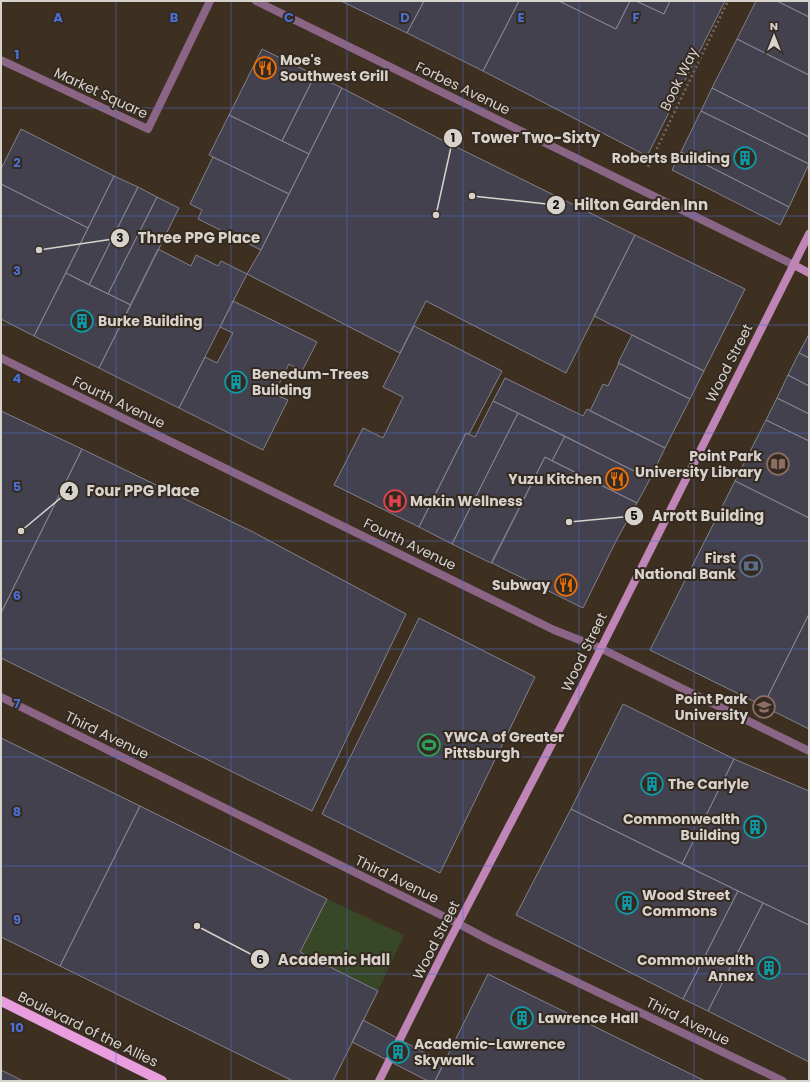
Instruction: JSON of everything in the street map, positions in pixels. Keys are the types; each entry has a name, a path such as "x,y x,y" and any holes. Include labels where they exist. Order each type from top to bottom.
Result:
{"main road":[{"name":"Wood Street","path":"379,1081 578,695 600,648 809,234"},
{"name":"Forbes Avenue","path":"794,264 809,272"},
{"name":"Boulevard of the Allies","path":"1,1001 162,1081"}],"street":[{"name":"Market Square","path":"1,60 148,129 210,1"},
{"name":"Forbes Avenue","path":"256,1 794,264"},
{"name":"Fourth Avenue","path":"1,358 554,630 600,648 809,751"},
{"name":"Third Avenue","path":"1,697 491,941 783,1081"}],"path":[{"name":"Book Way","path":"648,167 728,1"}],"shaded area":[{"path":"1,1 809,1 809,1081 1,1081"}],"green space":[{"path":"327,899 404,935 378,991 300,952"}],"building":[{"path":"341,1 424,1 407,33"},
{"path":"424,1 519,1 483,71 407,33"},
{"path":"519,1 559,1 616,29 630,1 636,1 664,14 670,1 725,1 647,156 483,71"},
{"path":"559,1 630,1 616,29"},
{"path":"636,1 670,1 664,14"},
{"path":"756,1 777,1 809,17 809,75 737,39"},
{"path":"777,1 809,1 809,17"},
{"path":"737,39 809,75 809,137 712,88"},
{"path":"262,49 315,75 282,141 229,115"},
{"path":"315,75 342,88 309,154 282,141"},
{"path":"342,88 438,138 635,235 566,373 426,301 400,353 247,274 261,250"},
{"path":"712,88 809,137 809,164 701,111"},
{"name":"Roberts Building","path":"701,111 809,164 789,207 681,152"},
{"path":"229,115 309,154 289,194 209,155"},
{"path":"21,129 114,176 88,228 1,184 1,169"},
{"path":"681,152 789,207 780,225 672,170"},
{"path":"213,157 289,194 261,250 198,219 202,210 190,204"},
{"path":"114,176 138,187 89,285 66,273"},
{"path":"1,184 88,228 34,336 1,319"},
{"path":"138,187 157,197 108,294 89,285"},
{"path":"157,197 179,208 131,305 108,294"},
{"path":"635,235 745,289 704,371 594,316"},
{"path":"158,249 191,266 196,255 218,266 221,261 247,274 179,408 99,368"},
{"name":"Burke Building","path":"66,273 131,305 99,368 34,336"},
{"name":"Benedum-Trees Building","path":"233,301 317,342 302,371 289,364 274,394 288,400 263,450 179,408 205,357 217,363 233,333 220,327"},
{"path":"414,326 502,371 469,434 466,433 419,527 334,485 363,428 383,438 403,397 383,387"},
{"path":"809,334 809,358 799,353"},
{"path":"632,335 704,371 690,399 618,363"},
{"path":"799,353 809,358 809,386 788,375"},
{"path":"619,363 690,399 665,448 590,411 603,384 608,386"},
{"path":"788,375 809,386 809,414 777,398"},
{"path":"505,378 583,416 587,409 665,448 650,479 493,401"},
{"path":"777,398 809,414 809,441 766,420"},
{"path":"493,401 518,413 452,544 419,527 466,433 475,437"},
{"path":"1,411 82,449 1,613"},
{"path":"518,413 565,436 552,461 545,457 491,563 452,544"},
{"path":"766,420 809,441 809,518 735,481"},
{"path":"565,436 650,479 637,503 552,461"},
{"path":"82,449 253,532 406,614 312,811 1,658 1,613"},
{"path":"545,457 637,503 616,541 583,608 492,563"},
{"name":"First National Bank","path":"735,481 809,518 809,614 763,706 650,650"},
{"path":"809,614 809,729 763,706"},
{"name":"YWCA of Greater Pittsburgh","path":"419,618 535,677 440,873 322,814"},
{"name":"The Carlyle","path":"623,704 734,759 682,864 571,809"},
{"path":"1,738 140,806 60,966 1,937"},
{"name":"Commonwealth Building","path":"734,759 809,791 809,925 682,864"},
{"path":"140,806 327,899 300,952 378,991 333,1081 293,1081 60,966"},
{"name":"Wood Street Commons","path":"571,809 738,891 683,999 516,915"},
{"path":"738,891 763,903 708,1011 683,999"},
{"name":"Commonwealth Annex","path":"763,903 809,925 809,1062 708,1011"},
{"name":"Lawrence Hall","path":"488,974 705,1081 435,1081"},
{"name":"Academic-Lawrence Skywalk","path":"363,1020 444,1063 435,1081 428,1081 352,1042"},
{"path":"1,1070 23,1081 1,1081"}],"place":[{"name":"Moe's Southwest Grill","path":"265,68"},
{"name":"Roberts Building","path":"745,158"},
{"name":"Hilton Garden Inn","path":"472,196"},
{"name":"Tower Two-Sixty","path":"436,215"},
{"name":"Three PPG Place","path":"39,250"},
{"name":"Burke Building","path":"82,321"},
{"name":"Benedum-Trees Building","path":"236,382"},
{"name":"Point Park University Library","path":"778,464"},
{"name":"Yuzu Kitchen","path":"617,479"},
{"name":"Makin Wellness","path":"395,501"},
{"name":"Arrott Building","path":"569,522"},
{"name":"Four PPG Place","path":"21,531"},
{"name":"First National Bank","path":"751,566"},
{"name":"Subway","path":"566,585"},
{"name":"Point Park University","path":"764,707"},
{"name":"YWCA of Greater Pittsburgh","path":"429,745"},
{"name":"The Carlyle","path":"652,784"},
{"name":"Commonwealth Building","path":"755,827"},
{"name":"Wood Street Commons","path":"627,903"},
{"name":"Academic Hall","path":"197,926"},
{"name":"Commonwealth Annex","path":"769,968"},
{"name":"Lawrence Hall","path":"522,1018"},
{"name":"Academic-Lawrence Skywalk","path":"398,1052"}]}
